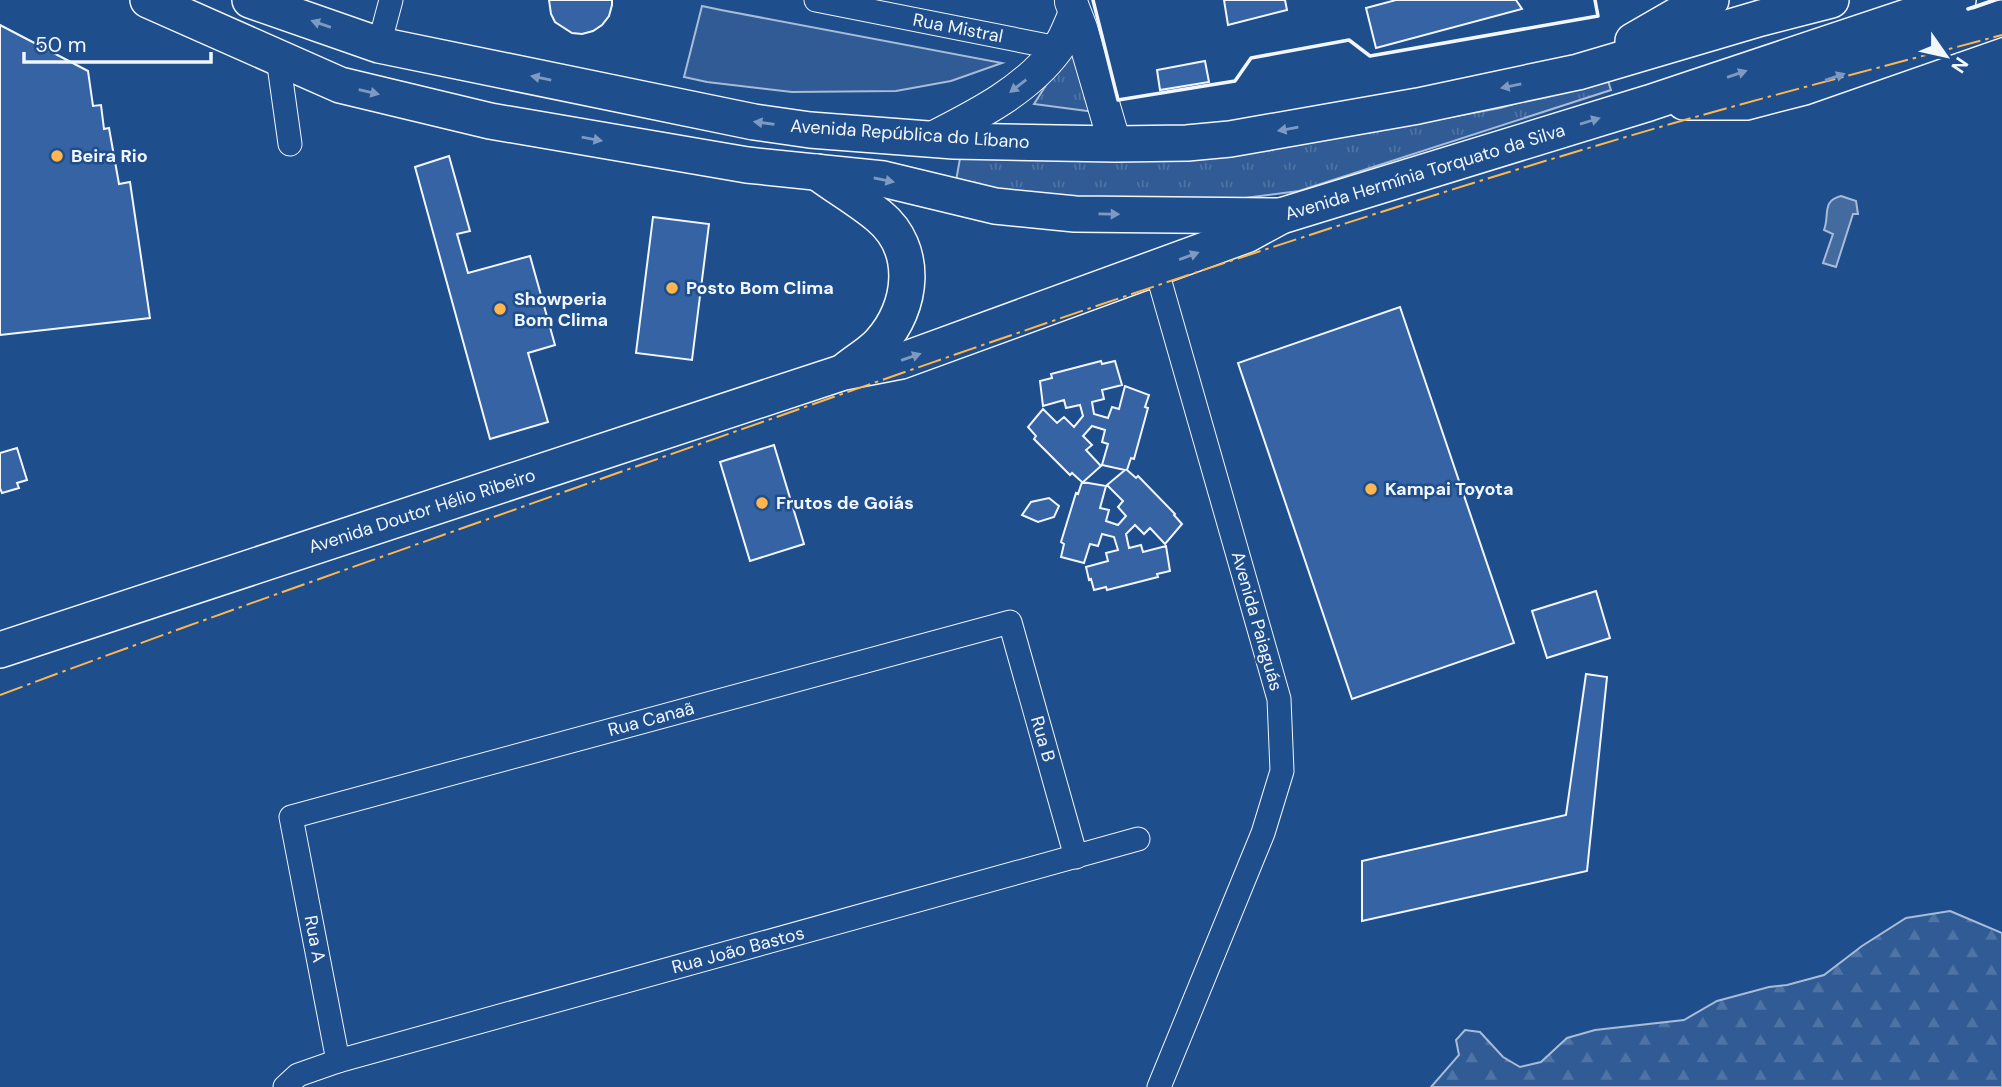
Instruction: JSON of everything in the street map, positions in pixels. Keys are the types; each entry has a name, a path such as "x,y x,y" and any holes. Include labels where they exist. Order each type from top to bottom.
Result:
{"main road":[{"path":"148,0 340,85 490,121 688,157 883,179 995,206 1075,214 1281,216"},
{"name":"Avenida República do Líbano","path":"250,0 379,45 754,122 810,130 930,139 1115,144 1187,143 1230,139 1418,106 1578,72"},
{"path":"1578,72 1678,15 1711,0"},
{"path":"1578,72 1831,0"},
{"name":"Avenida Hermínia Torquato da Silva","path":"1141,274 1246,235 1281,216 1649,103 1958,0"},
{"path":"1649,103 1746,102 1804,87 2002,18"},
{"path":"817,172 881,217 894,232 906,255 908,278 897,320 880,343 844,372"},
{"path":"844,372 901,360 1141,274"},
{"name":"Avenida Doutor Hélio Ribeiro","path":"0,650 844,372"}],"street":[{"path":"379,45 391,0"},
{"name":"Rua Mistral","path":"816,0 1058,48"},
{"path":"930,139 976,115 1018,87 1058,48 1072,7"},
{"path":"1072,7 1081,28 1115,144"},
{"path":"278,58 290,144"},
{"name":"Avenida Paiaguás","path":"1141,274 1279,699 1282,771 1263,833 1159,1087"},
{"name":"Rua Canaã","path":"292,817 1010,622"},
{"name":"Rua B","path":"1010,622 1076,857"},
{"name":"Rua A","path":"292,817 338,1061"},
{"name":"Rua João Bastos","path":"285,1087 298,1075 338,1061 1138,839"}],"green space":[{"path":"1069,42 1095,112 1034,104"},
{"path":"1607,78 1611,90 1299,191 1205,203 1091,200 1001,191 956,181 962,147 1353,135 1500,108"},
{"path":"1950,911 2002,933 2002,1087 1431,1087 1459,1055 1456,1040 1465,1030 1480,1032 1503,1057 1520,1067 1541,1062 1567,1038 1595,1030 1684,1020 1717,1001 1824,975 1862,946 1906,918"}],"shaded area":[{"path":"702,6 1002,63 951,81 896,91 792,92 707,82 684,77"},
{"path":"1841,196 1856,201 1858,214 1853,214 1836,267 1823,263 1833,234 1824,230 1828,205"}],"building":[{"path":"549,0 612,0 612,5 609,16 602,25 582,34 572,33 555,22"},
{"path":"1224,0 1285,0 1287,10 1228,25"},
{"path":"1396,0 1516,0 1522,9 1376,48 1366,8"},
{"name":"Beira Rio","path":"0,25 88,71 93,106 101,105 104,129 109,128 119,184 130,182 150,318 0,335"},
{"path":"1205,61 1209,82 1160,90 1157,70"},
{"name":"Showperia Bom Clima","path":"449,156 470,231 457,234 468,273 530,256 555,345 528,353 548,422 490,439 415,167"},
{"name":"Posto Bom Clima","path":"653,217 709,224 692,360 636,353"},
{"name":"Kampai Toyota","path":"1400,307 1514,643 1352,699 1238,363"},
{"path":"1101,361 1102,364 1115,361 1122,385 1102,390 1104,399 1092,402 1094,414 1108,418 1112,407 1119,409 1125,386 1149,395 1134,459 1131,458 1127,470 1136,478 1138,476 1182,524 1165,544 1150,528 1144,534 1135,525 1126,534 1129,548 1141,545 1143,552 1166,546 1170,571 1157,574 1158,577 1107,590 1106,587 1094,590 1086,567 1108,561 1106,553 1118,550 1114,537 1102,534 1098,546 1090,544 1084,563 1061,557 1064,544 1061,542 1082,482 1072,473 1070,475 1034,439 1036,436 1028,427 1043,409 1057,423 1064,417 1074,427 1083,416 1080,405 1066,408 1064,400 1043,406 1040,381 1052,378 1051,374","holes":["1092,426 1105,430 1102,442 1108,444 1102,465 1125,470 1107,485 1123,501 1118,507 1126,516 1118,525 1106,521 1109,510 1100,508 1106,486 1083,482 1101,466 1086,450 1092,445 1083,436"]},
{"name":"Frutos de Goiás","path":"774,445 804,544 750,561 720,462"},
{"path":"17,448 27,480 17,483 19,488 2,493 0,453"},
{"path":"1049,498 1059,506 1054,517 1038,522 1022,515 1031,502"},
{"path":"1596,591 1610,638 1547,658 1532,611"},
{"path":"1586,674 1607,677 1587,871 1362,921 1362,861 1566,815"}],"wall":[{"path":"1093,0 1118,100 1235,81 1251,58 1349,40 1370,56 1598,16 1595,0"},
{"path":"1968,9 1994,0"}],"power":[{"path":"0,695 714,439 1261,251 1674,123 2002,35"}],"place":[{"name":"Beira Rio","path":"57,156"},
{"name":"Posto Bom Clima","path":"672,288"},
{"name":"Showperia Bom Clima","path":"500,309"},
{"name":"Kampai Toyota","path":"1371,489"},
{"name":"Frutos de Goiás","path":"762,503"}]}
